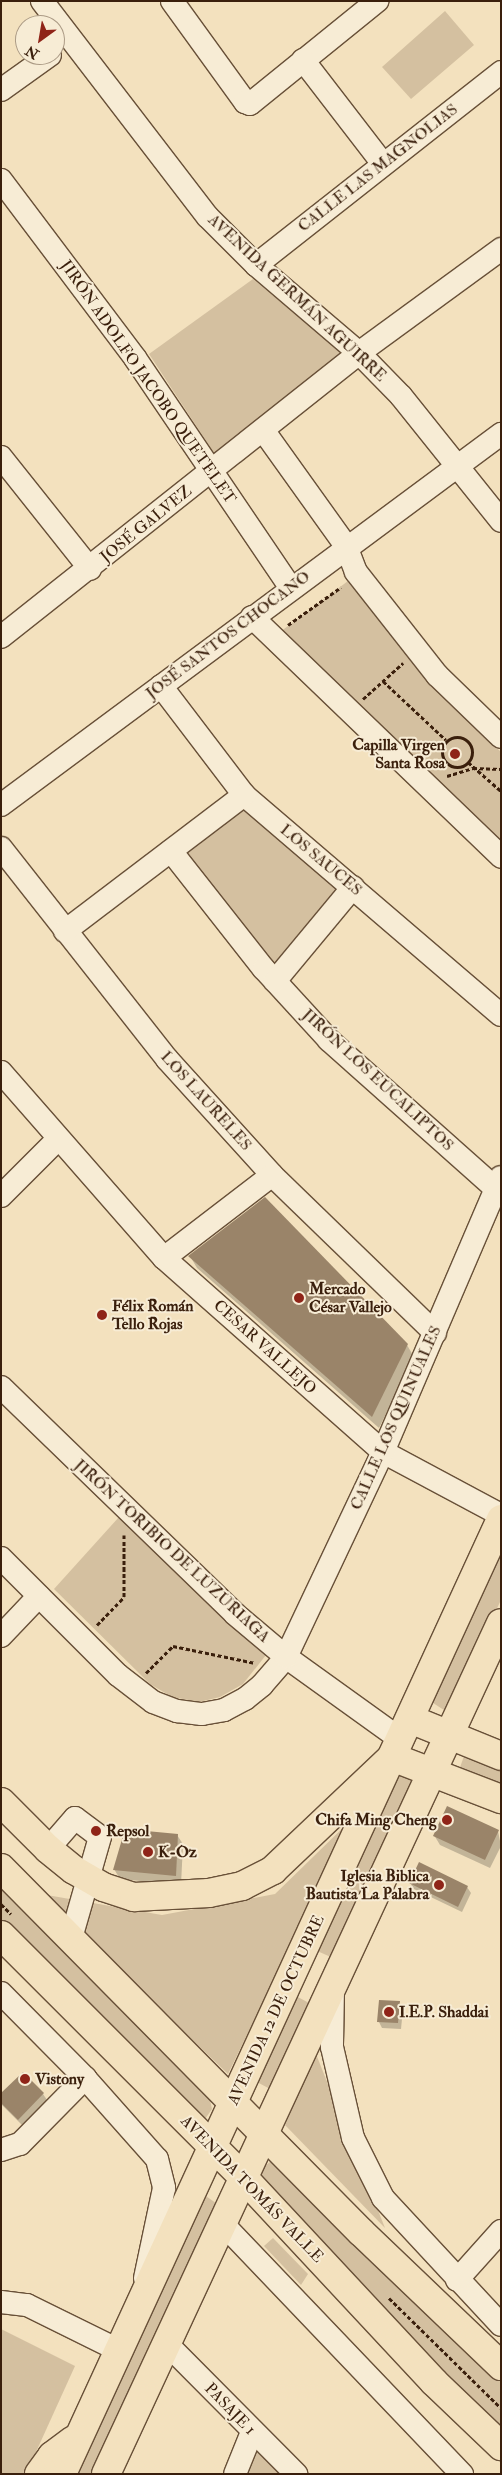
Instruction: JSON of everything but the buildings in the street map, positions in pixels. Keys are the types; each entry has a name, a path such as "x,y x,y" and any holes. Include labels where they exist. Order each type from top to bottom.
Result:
{"main road":[{"name":"AVENIDA 12 DE OCTUBRE","path":"62,2474 212,2146 297,1966 501,1517"},
{"path":"106,2474 242,2176 432,1774 448,1735 501,1623"},
{"path":"1,1802 48,1849 103,1887 134,1897 199,1894 242,1886 273,1870 302,1846 401,1738 448,1735 501,1756"},
{"path":"401,1738 432,1774 501,1799"},
{"path":"1,1868 361,2232 501,2366"},
{"name":"AVENIDA TOMÁS VALLE","path":"1,1934 242,2176 434,2382 501,2446"},
{"path":"297,1966 333,1984"},
{"path":"39,2474 52,2456 80,2435"}],"street":[{"name":"AVENIDA GERMÁN AGUIRRE","path":"42,1 48,15"},
{"path":"172,1 248,104 377,1"},
{"name":"AVENIDA GERMÁN AGUIRRE","path":"65,50 192,199 256,265 359,353 401,396 501,522"},
{"path":"303,60 383,164"},
{"path":"1,90 36,65"},
{"name":"CALLE LAS MAGNOLIAS","path":"256,265 501,72"},
{"name":"JIRÓN ADOLFO JACOBO QUETELET","path":"1,180 135,358 214,470 291,588"},
{"name":"JOSÉ GALVEZ","path":"1,636 90,569 359,353 501,249"},
{"path":"262,430 346,546 356,572 437,675 501,737"},
{"name":"JOSÉ SANTOS CHOCANO","path":"1,805 346,546 501,434"},
{"path":"4,465 90,569"},
{"path":"252,618 501,857"},
{"name":"LOS SAUCES","path":"161,686 244,795 501,1015"},
{"path":"65,931 244,795"},
{"name":"LOS LAURELES","path":"1,848 166,1058 272,1175 435,1333"},
{"name":"JIRÓN LOS EUCALIPTOS","path":"171,851 275,981 329,1040 498,1183"},
{"path":"275,981 352,887"},
{"name":"CESAR VALLEJO","path":"1,1072 164,1258 382,1452 501,1517"},
{"path":"1,1196 58,1139"},
{"path":"164,1258 272,1175"},
{"name":"CALLE LOS QUINUALES","path":"282,1662 382,1452 435,1333 498,1183"},
{"name":"JIRÓN TORIBIO DE LUZURIAGA","path":"1,1387 282,1662 401,1738"},
{"path":"1,1558 132,1687 153,1702 177,1711 202,1714 224,1710 245,1699 282,1662"},
{"path":"1,1636 39,1596"},
{"path":"48,1849 75,1818 100,1837 71,1938"},
{"path":"333,1984 332,2047 353,2138 383,2198 457,2280 501,2325"},
{"path":"1,1993 85,2078 148,2146 161,2173 164,2188 141,2300"},
{"path":"1,2150 20,2144 85,2078"},
{"path":"221,2222 462,2474"},
{"path":"457,2280 501,2231"},
{"path":"1,2302 27,2306 118,2350"},
{"name":"PASAJE 1","path":"166,2343 252,2432 296,2474"},
{"path":"235,2474 252,2432"}],"path":[{"path":"282,629 340,586 347,594"},
{"path":"397,655 410,669"},
{"path":"358,704 403,662"},
{"path":"383,682 446,740"},
{"path":"455,736 468,742 471,751 468,762 455,767 446,760 441,748 446,740 455,736"},
{"path":"468,762 501,791"},
{"path":"439,778 473,768 501,769"},
{"path":"83,1640 124,1597 124,1507"},
{"path":"132,1687 173,1646 282,1662"}],"shaded area":[{"path":"445,11 474,45 411,99 382,67"},
{"path":"253,279 343,354 216,456 149,354"},
{"path":"348,581 461,714 501,752 501,840 280,632"},
{"path":"243,808 338,887 274,964 185,855"},
{"path":"119,1517 266,1655 243,1684 220,1697 199,1702 172,1697 150,1684 54,1589"},
{"path":"501,1551 501,1600 447,1712 430,1701"},
{"path":"464,1756 501,1771 501,1793 457,1776"},
{"path":"396,1774 416,1781 333,1958 315,1950"},
{"path":"352,1819 228,2074 41,1894 162,1915 275,1894"},
{"path":"1,1888 210,2100 212,2109 203,2122 1,1924"},
{"path":"294,1995 311,2004 272,2090 255,2081"},
{"path":"316,2054 385,2228 285,2125"},
{"path":"271,2161 501,2381 501,2433 472,2408 257,2173"},
{"path":"203,2194 220,2206 94,2474 73,2474"},
{"path":"273,2238 308,2274 301,2285 264,2246"},
{"path":"1,2329 75,2366 26,2474 1,2474"},
{"path":"254,2449 290,2474 240,2474"}],"place":[{"name":"Capilla Virgen Santa Rosa","path":"455,754"},
{"name":"Mercado César Vallejo","path":"299,1298"},
{"name":"Félix Román Tello Rojas","path":"102,1315"},
{"name":"Chifa Ming Cheng","path":"447,1820"},
{"name":"Repsol","path":"96,1831"},
{"name":"K-Oz","path":"148,1852"},
{"name":"Iglesia Biblica Bautista La Palabra","path":"439,1885"},
{"name":"I.E.P. Shaddai","path":"389,2012"},
{"name":"Vistony","path":"25,2079"}]}
